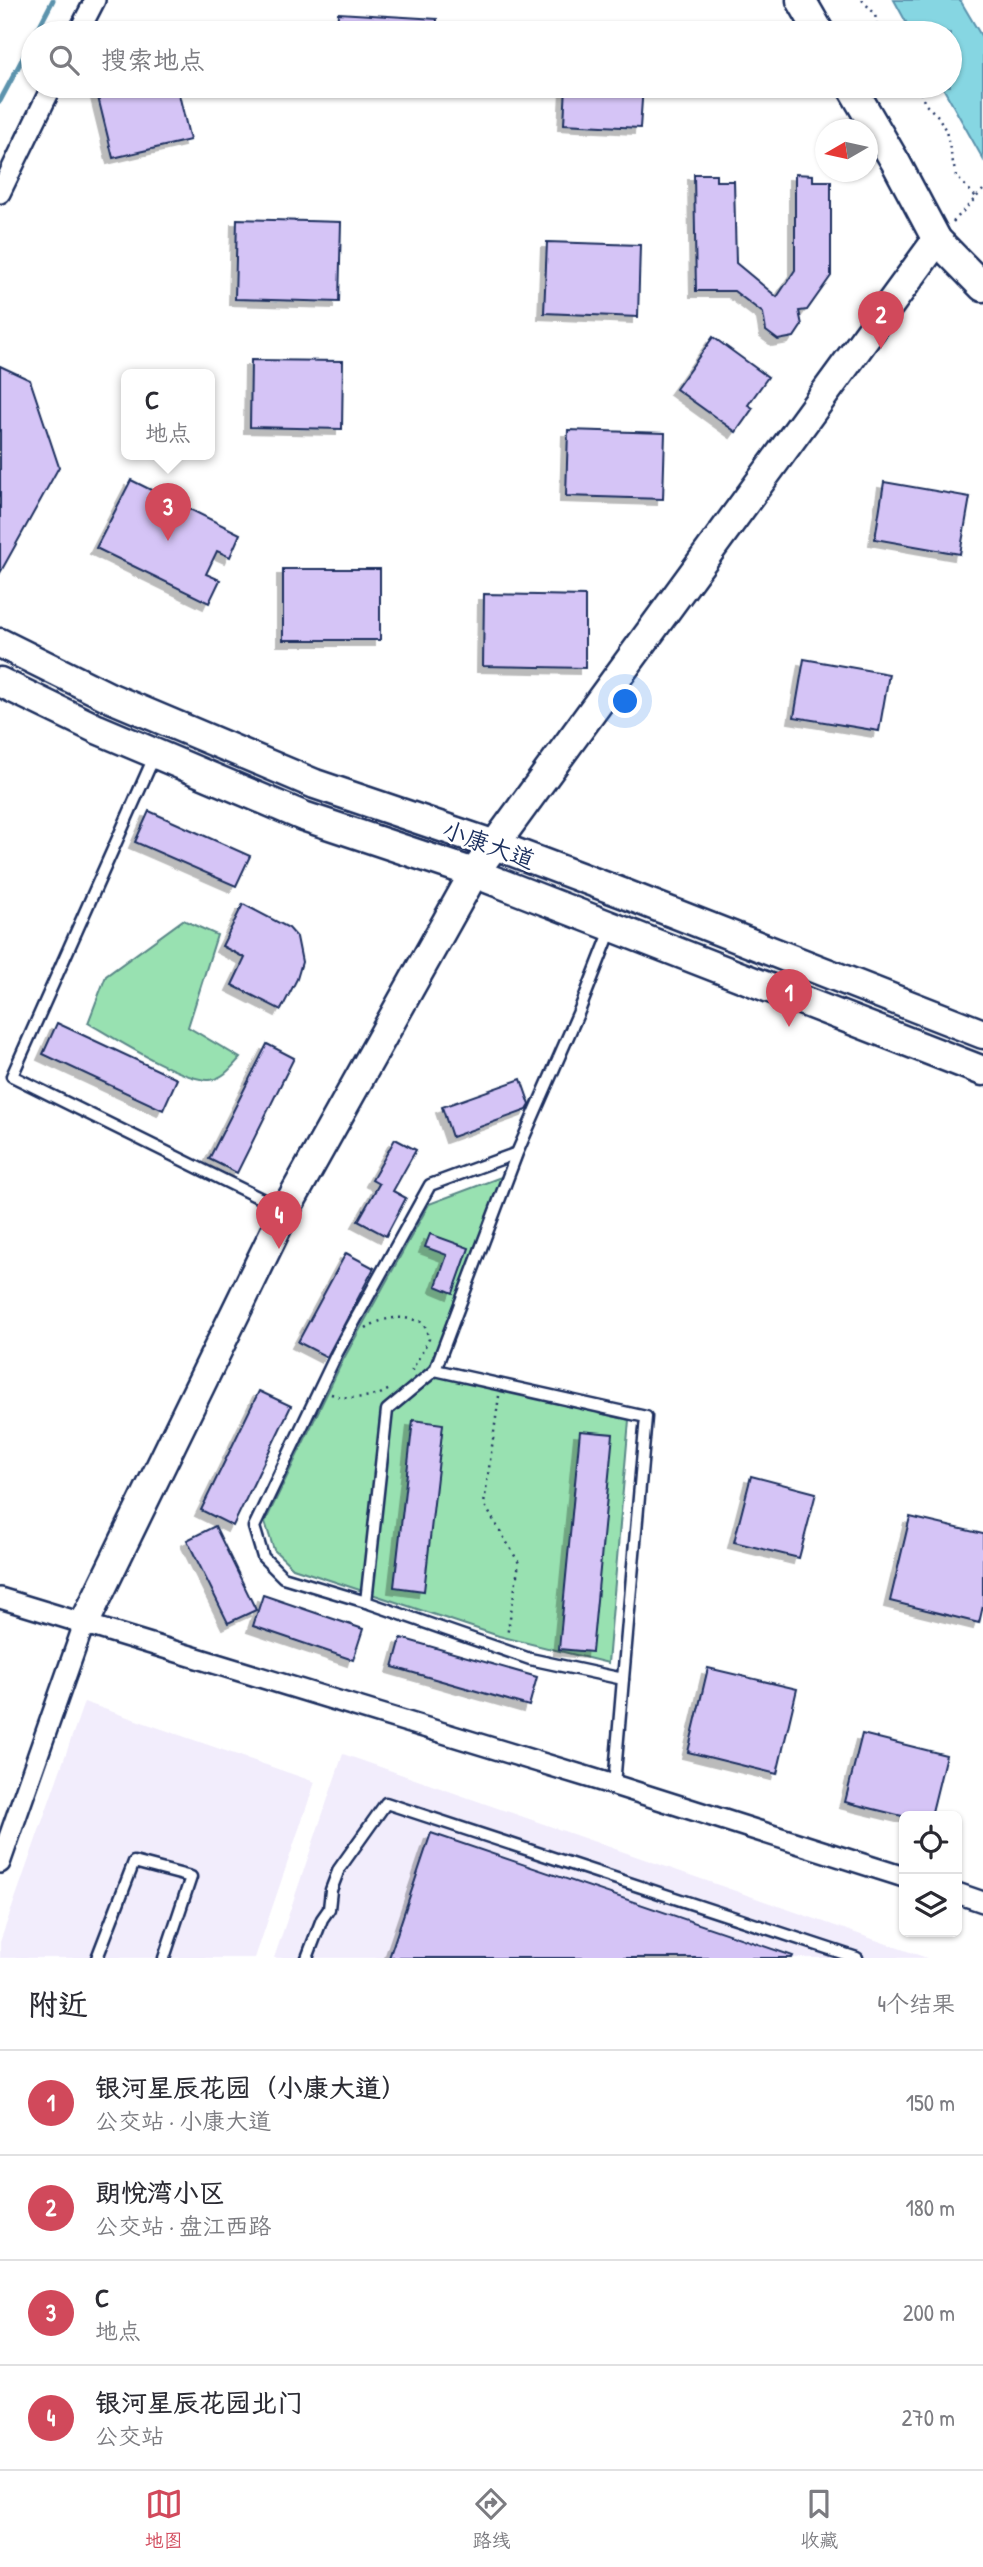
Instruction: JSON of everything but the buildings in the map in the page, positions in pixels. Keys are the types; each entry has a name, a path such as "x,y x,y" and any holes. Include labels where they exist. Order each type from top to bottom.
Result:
{"main road":[{"path":"800,0 813,21"},
{"path":"858,98 937,240 983,287"},
{"path":"84,1624 285,1211 474,873 937,240"},
{"name":"小康大道","path":"0,643 111,698 316,783 495,845 983,1034"},
{"name":"小康大道","path":"0,682 97,729 303,816 474,873 983,1071"}],"street":[{"path":"85,21 95,0"},
{"path":"0,193 46,98"},
{"path":"0,1598 614,1785 899,1875"},
{"path":"0,1863 84,1624"},
{"path":"962,1896 983,1902"}],"lane":[{"path":"155,754 12,1076 285,1211"},
{"path":"366,1602 387,1410 435,1370 517,1153 613,926"},
{"path":"517,1153 430,1185 337,1353 254,1527 263,1558 283,1577 366,1602 530,1659 623,1679"},
{"path":"435,1370 646,1417 614,1785"},
{"path":"307,1958 322,1919 329,1909 331,1890 339,1869 386,1803 857,1958"},
{"path":"97,1958 134,1862 191,1877 164,1958"}],"path":[{"path":"862,0 875,14 876,21"},
{"path":"923,98 925,104 938,116 946,131 956,176 976,197"},
{"path":"937,240 983,190"},
{"path":"337,1353 359,1332 375,1323 391,1317 409,1317 424,1323 429,1339 410,1373"},
{"path":"500,1384 484,1504 519,1563 505,1650"},
{"path":"320,1390 343,1398 362,1398 391,1388"},
{"path":"380,1394 392,1405"}],"shaded area":[{"path":"84,1702 315,1782 255,1958 0,1958 0,1942"},
{"path":"343,1754 927,1958 274,1958"}],"green space":[{"path":"183,920 217,935 188,1027 240,1058 218,1078 209,1080 182,1074 88,1023 106,976"},
{"path":"509,1174 427,1372 629,1420 608,1663 499,1636 293,1568 274,1550 265,1522 343,1360 429,1204"}],"water":[{"path":"894,0 960,0 983,39 983,159 949,98 962,98 962,21 905,21"}],"waterway":[{"path":"42,21 53,0"},
{"path":"0,101 21,62"}],"place":[{"name":"朗悦湾小区","path":"881,349"},
{"name":"C","path":"168,541"},
{"name":"银河星辰花园（小康大道）","path":"789,1027"},
{"name":"银河星辰花园北门","path":"279,1249"}]}
